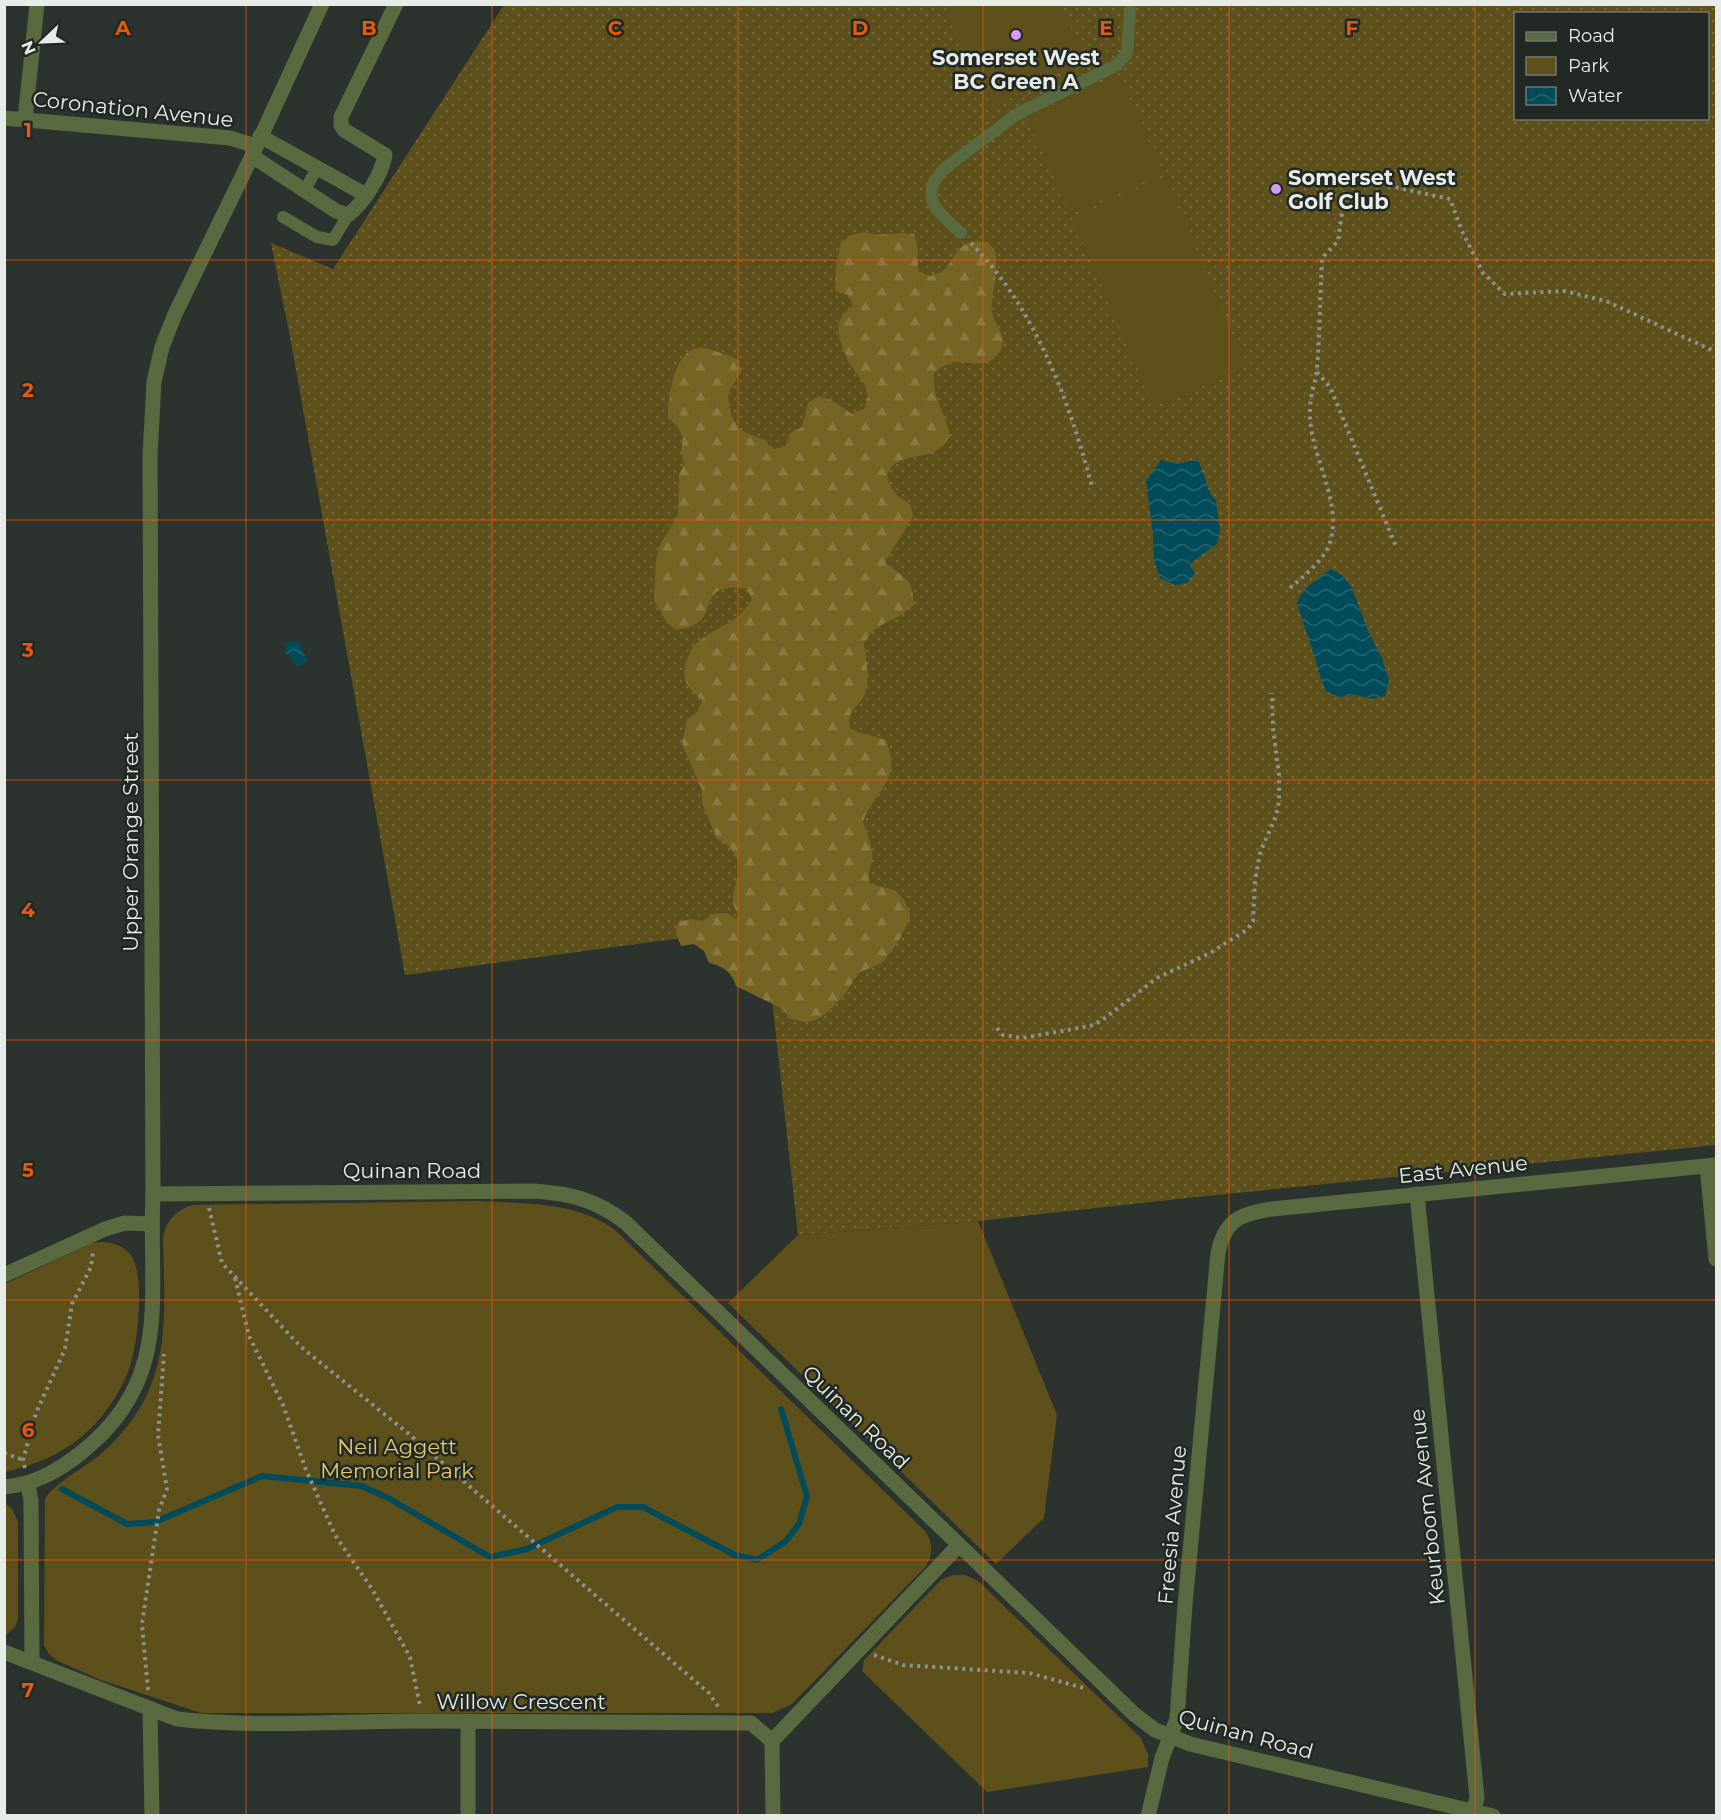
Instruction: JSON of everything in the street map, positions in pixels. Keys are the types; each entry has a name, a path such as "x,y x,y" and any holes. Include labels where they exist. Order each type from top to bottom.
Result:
{"street":[{"path":"25,119 37,4"},
{"name":"Upper Orange Street","path":"4,1487 28,1484 55,1472 89,1446 121,1410 138,1382 149,1345 152,1314 153,1194 150,456 154,382 162,347 175,314 322,4"},
{"path":"256,146 305,190 336,212 348,214 358,207 384,164 385,155 344,130 341,117 396,4"},
{"name":"Coronation Avenue","path":"4,118 230,138 256,146"},
{"path":"256,146 317,168 366,195"},
{"path":"1712,1166 1716,1259"},
{"name":"East Avenue","path":"1222,1236 1232,1222 1252,1212 1712,1166"},
{"name":"Quinan Road","path":"153,1194 534,1191 562,1193 593,1202 626,1222 1134,1714 1155,1730 1190,1744 1473,1813 1492,1815"},
{"name":"Keurboom Avenue","path":"1417,1194 1477,1798 1473,1813"},
{"path":"4,1275 95,1233 125,1224 152,1224"},
{"name":"Freesia Avenue","path":"1148,1815 1162,1758 1177,1719 1185,1605 1218,1253 1222,1236"},
{"path":"28,1484 31,1501 32,1661"},
{"path":"772,1815 772,1741 959,1545"},
{"name":"Willow Crescent","path":"4,1652 177,1719 203,1722 751,1723 772,1741"},
{"path":"150,1709 152,1815"},
{"path":"468,1723 468,1815"}],"lane":[{"path":"961,233 939,212 933,202 930,188 936,177 1017,114 1117,65 1124,58 1128,49 1130,10"},
{"path":"305,190 317,168"},
{"path":"283,217 317,237 333,240 348,214"}],"path":[{"path":"1290,588 1326,553 1332,536 1329,495 1311,429 1310,408 1317,371 1322,258 1338,241 1347,177 1450,199 1462,231 1483,273 1505,294 1564,291 1589,296 1606,301 1716,351"},
{"path":"961,233 979,251 1019,305 1038,339 1062,393 1081,445 1092,487"},
{"path":"1317,371 1330,387 1397,549"},
{"path":"998,1028 1003,1035 1022,1038 1090,1026 1101,1021 1157,978 1210,953 1248,929 1253,921 1255,880 1260,853 1276,816 1279,801 1272,693"},
{"path":"203,1194 210,1211 222,1263 301,1347 409,1434 709,1693 730,1723"},
{"path":"28,1484 23,1461 36,1413 65,1349 72,1304 91,1267 95,1233"},
{"path":"234,1276 249,1336 283,1405 306,1470 336,1535 372,1589 410,1657 422,1721"},
{"path":"149,1345 164,1350 158,1435 167,1489 159,1510 142,1624 150,1709"},
{"path":"4,1453 23,1461"},
{"path":"859,1650 903,1665 1029,1672 1088,1690 1097,1678"}],"green space":[{"name":"Somerset West Golf Club","path":"504,5 1716,5 1716,1145 978,1221 798,1235 764,927 405,975 271,243 333,269"},
{"name":"Somerset West BC Green A","path":"960,5 1060,5 1087,59 993,106 945,12"},
{"path":"1120,75 1163,174 1070,214 1027,116"},
{"path":"1165,177 1247,367 1154,407 1072,218"},
{"path":"864,232 914,234 919,272 931,276 944,270 965,244 977,241 988,243 994,249 996,259 992,313 1003,338 1003,344 997,355 988,362 952,363 934,373 935,390 950,436 938,450 904,459 896,463 887,474 894,492 910,504 913,516 885,562 909,582 914,604 901,615 876,629 864,643 867,669 866,689 851,713 850,728 885,740 890,753 890,774 863,821 872,851 869,880 870,884 895,890 904,900 910,919 898,942 882,963 859,973 844,995 827,1013 816,1020 804,1022 791,1019 783,1009 736,986 726,970 709,963 704,951 694,944 681,946 676,934 678,922 690,919 703,921 714,914 727,913 736,919 738,914 733,898 739,864 731,849 717,839 702,803 702,790 682,744 687,719 697,712 702,700 688,686 685,671 688,657 694,646 739,615 752,599 746,588 718,591 699,622 677,630 667,623 654,600 656,561 659,547 678,514 679,475 684,463 681,451 683,438 678,427 668,418 674,375 679,364 692,350 707,349 739,360 741,372 728,394 733,419 740,430 764,440 773,449 786,446 790,433 802,427 808,403 818,396 831,400 852,414 864,409 868,397 865,385 849,363 839,338 838,325 843,314 853,306 848,295 835,291 836,266 841,242 852,235"},
{"name":"Neil Aggett Memorial Park","path":"479,1201 532,1204 566,1209 583,1213 614,1229 926,1532 931,1549 926,1566 792,1704 772,1713 201,1713 101,1680 56,1660 49,1654 44,1645 45,1499 63,1481 102,1453 125,1429 142,1405 153,1380 160,1354 164,1299 163,1238 169,1221 182,1210 193,1205"},
{"path":"978,1221 1057,1415 1044,1518 996,1564 728,1303 798,1235"},
{"path":"100,1242 122,1247 132,1257 136,1267 139,1312 135,1345 127,1375 106,1411 82,1437 45,1459 5,1472 5,1284 92,1243"},
{"path":"5,1503 12,1509 18,1522 18,1619 15,1627 5,1636"},
{"path":"952,1575 965,1575 978,1581 1141,1738 1148,1754 1148,1767 987,1792 862,1671 864,1660 941,1580"}],"water":[{"path":"1161,460 1177,464 1194,460 1199,462 1210,493 1216,501 1220,530 1217,544 1190,565 1195,573 1187,583 1175,585 1160,578 1154,561 1146,481"},
{"path":"1331,569 1342,575 1351,586 1369,633 1382,658 1389,681 1385,696 1371,699 1356,695 1340,697 1326,691 1297,603 1307,588"},
{"path":"298,641 308,662 298,666 285,652 285,643"}],"waterway":[{"path":"62,1489 127,1524 155,1522 262,1476 362,1486 388,1498 490,1557 527,1549 617,1507 643,1507 735,1555 757,1560 786,1541 799,1524 807,1496 781,1409"}],"place":[{"name":"Somerset West BC Green A","path":"1016,35"},
{"name":"Somerset West Golf Club","path":"1276,189"}]}
